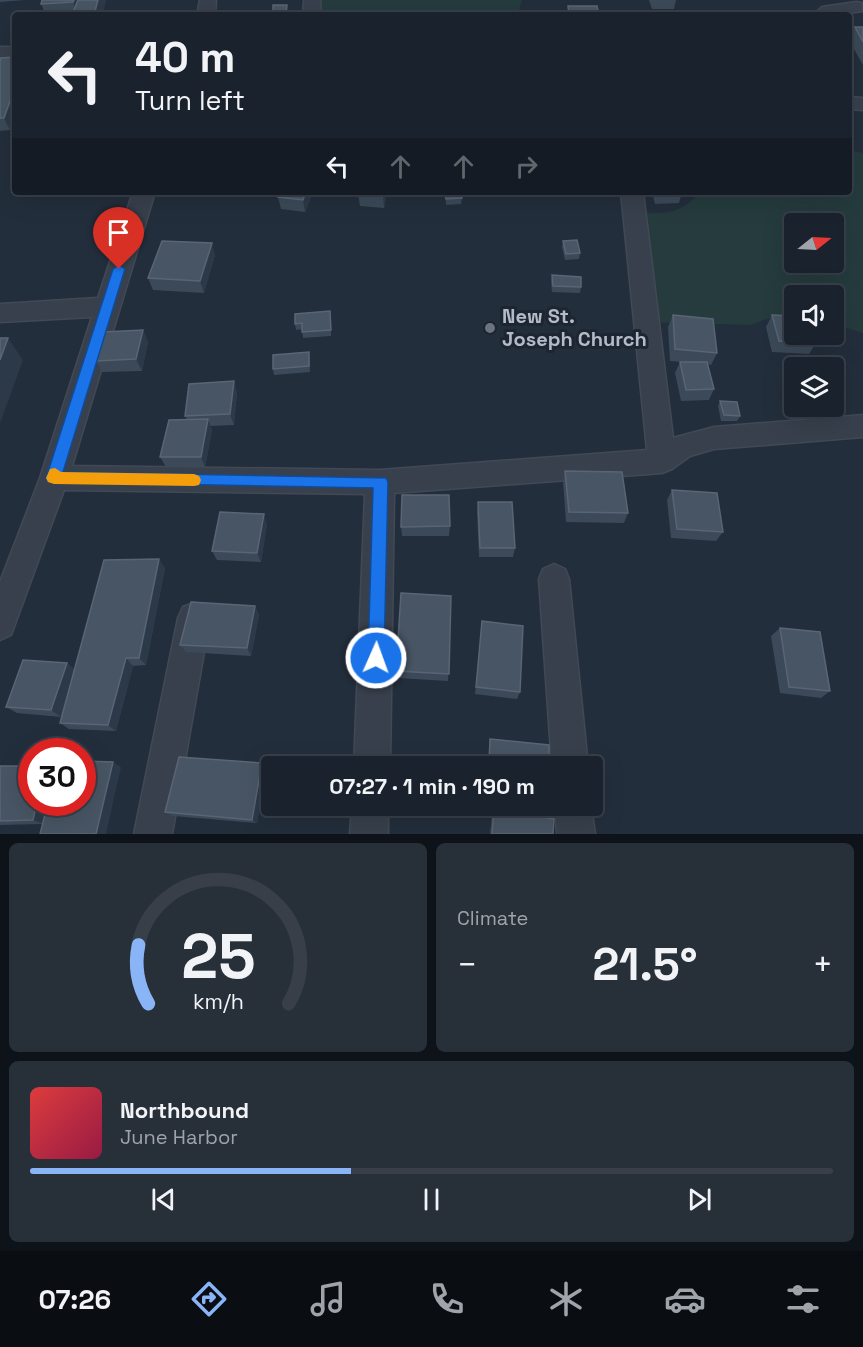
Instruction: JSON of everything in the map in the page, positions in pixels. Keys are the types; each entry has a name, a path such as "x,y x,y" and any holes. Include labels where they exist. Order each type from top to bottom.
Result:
{"street":[{"path":"826,12 856,7"},
{"path":"0,624 54,478 143,195"},
{"path":"632,195 662,461"},
{"path":"0,312 107,308"},
{"path":"54,478 380,482 662,461 682,447 714,438 863,426"},
{"path":"372,756 380,482"},
{"path":"554,579 569,756"},
{"path":"153,834 196,611"},
{"path":"369,834 370,816"},
{"path":"574,816 576,834"}],"green space":[{"path":"312,0 522,0 519,12 312,12"},
{"path":"852,151 863,153 863,333 844,327 844,285 784,285 784,317 770,318 750,325 648,322 635,213 671,212 698,195 852,195"}],"building":[{"path":"42,0 74,0 73,2 41,4"},
{"path":"78,0 98,0 95,12 73,12"},
{"path":"273,5 287,5 286,12 273,12"},
{"path":"568,6 597,6 598,12 569,12"},
{"path":"855,27 863,27 863,42"},
{"path":"12,57 12,95 4,118 0,118 1,58"},
{"path":"279,195 305,195 303,200 278,197"},
{"path":"445,195 461,195 462,198 446,199"},
{"path":"577,240 580,253 566,254 563,241"},
{"path":"162,241 212,243 200,281 148,278"},
{"path":"552,275 581,277 581,287 553,286"},
{"path":"330,311 331,330 302,332 302,323 295,324 295,314"},
{"path":"673,315 713,319 717,353 675,349"},
{"path":"772,315 784,316 784,341 779,341"},
{"path":"143,330 136,359 96,361 103,332"},
{"path":"0,338 8,338 0,360"},
{"path":"309,352 309,366 273,369 273,355"},
{"path":"680,362 707,362 714,389 686,390"},
{"path":"234,381 230,414 185,416 189,384"},
{"path":"720,401 737,402 740,416 724,415"},
{"path":"208,419 201,457 160,457 169,420"},
{"path":"565,471 622,472 628,513 569,512"},
{"path":"672,490 717,493 723,532 677,529"},
{"path":"402,495 449,495 450,526 401,527"},
{"path":"478,502 512,502 515,548 480,548"},
{"path":"220,512 264,514 257,553 212,551"},
{"path":"159,559 139,658 126,658 108,725 60,723 104,560"},
{"path":"401,593 451,596 449,674 396,671"},
{"path":"191,602 255,606 247,648 180,645"},
{"path":"482,621 523,626 520,692 476,687"},
{"path":"780,628 820,632 830,691 789,687"},
{"path":"23,660 67,663 51,710 6,707"},
{"path":"490,739 549,745 549,756 489,756"},
{"path":"179,757 261,763 252,820 165,812"},
{"path":"96,761 113,762 96,834 40,834 44,816 96,816"},
{"path":"0,766 18,766 18,816 34,816 33,820 0,821"},
{"path":"493,816 536,816 554,819 553,834 492,834"}],"slow traffic":[{"path":"55,474 54,478 194,480"}],"place":[{"name":"New St. Joseph Church","path":"490,328"}],"route":[{"path":"119,269 54,478 380,482 376,658"}]}
